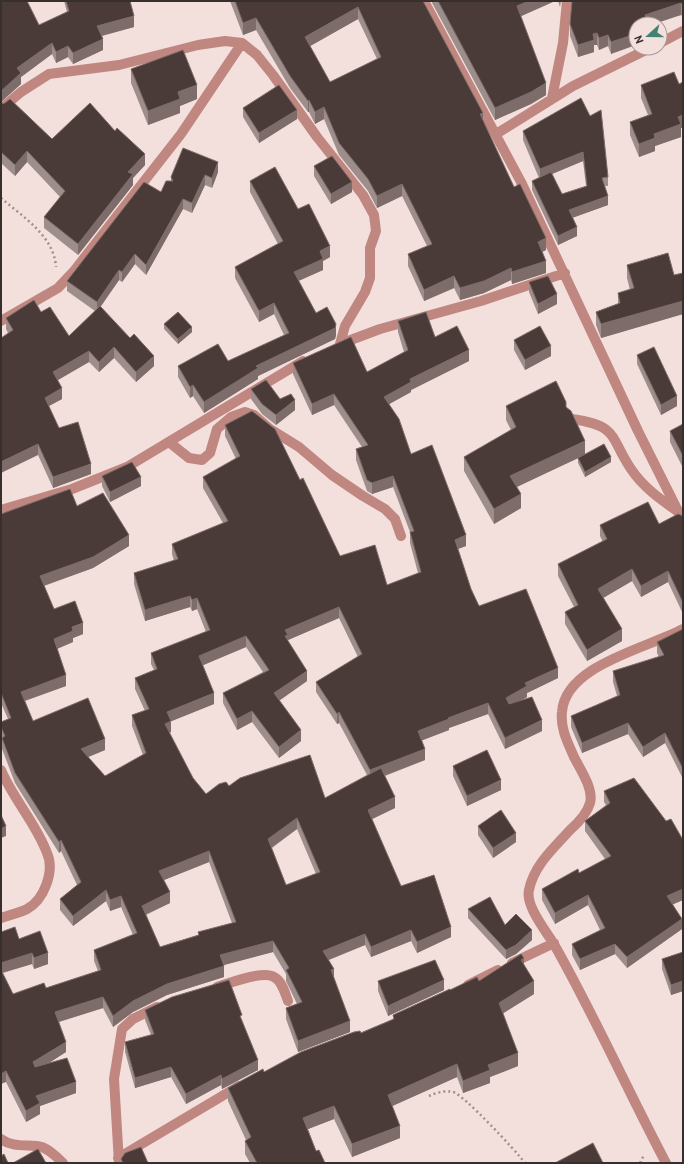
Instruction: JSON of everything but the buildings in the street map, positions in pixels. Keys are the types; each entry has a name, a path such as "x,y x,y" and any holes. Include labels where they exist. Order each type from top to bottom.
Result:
{"street":[{"path":"424,1 496,134 565,273 638,430 681,516"},
{"path":"552,98 564,43 567,1"},
{"path":"668,39 683,31"},
{"path":"1,110 21,92 49,74 119,65 198,45 224,42 242,44 257,55 274,75 317,136 363,195 374,215 376,231 370,248 370,278 365,292 345,326 340,344"},
{"path":"1,320 58,288 74,271 181,134 242,44"},
{"path":"496,134 552,98 634,56"},
{"path":"328,350 340,344 387,327 481,301 565,273"},
{"path":"1,510 72,489 127,467 263,384 315,355"},
{"path":"169,442 189,458 202,460 210,453 218,429 231,417 245,412 254,415 270,429 299,447 332,475 385,509 395,519 401,536"},
{"path":"572,419 592,422 600,425 608,431 615,439 632,469 651,492 681,516"},
{"path":"666,1163 554,943 532,907 528,892 533,874 586,811 590,797 566,737 562,723 564,700 572,687 602,665 683,629"},
{"path":"1,770 48,854 49,871 46,887 40,897 28,909 1,918"},
{"path":"460,989 554,943"},
{"path":"204,991 261,975 270,975 279,982 288,1001"},
{"path":"169,1003 144,1013 122,1029 114,1079 118,1160 250,1081"},
{"path":"1,1139 5,1142 30,1147 42,1147 52,1153 63,1163"}],"path":[{"path":"1,198 31,223 51,247 56,264 58,288"},
{"path":"429,1096 445,1091 460,1095 512,1146 525,1163"}]}
